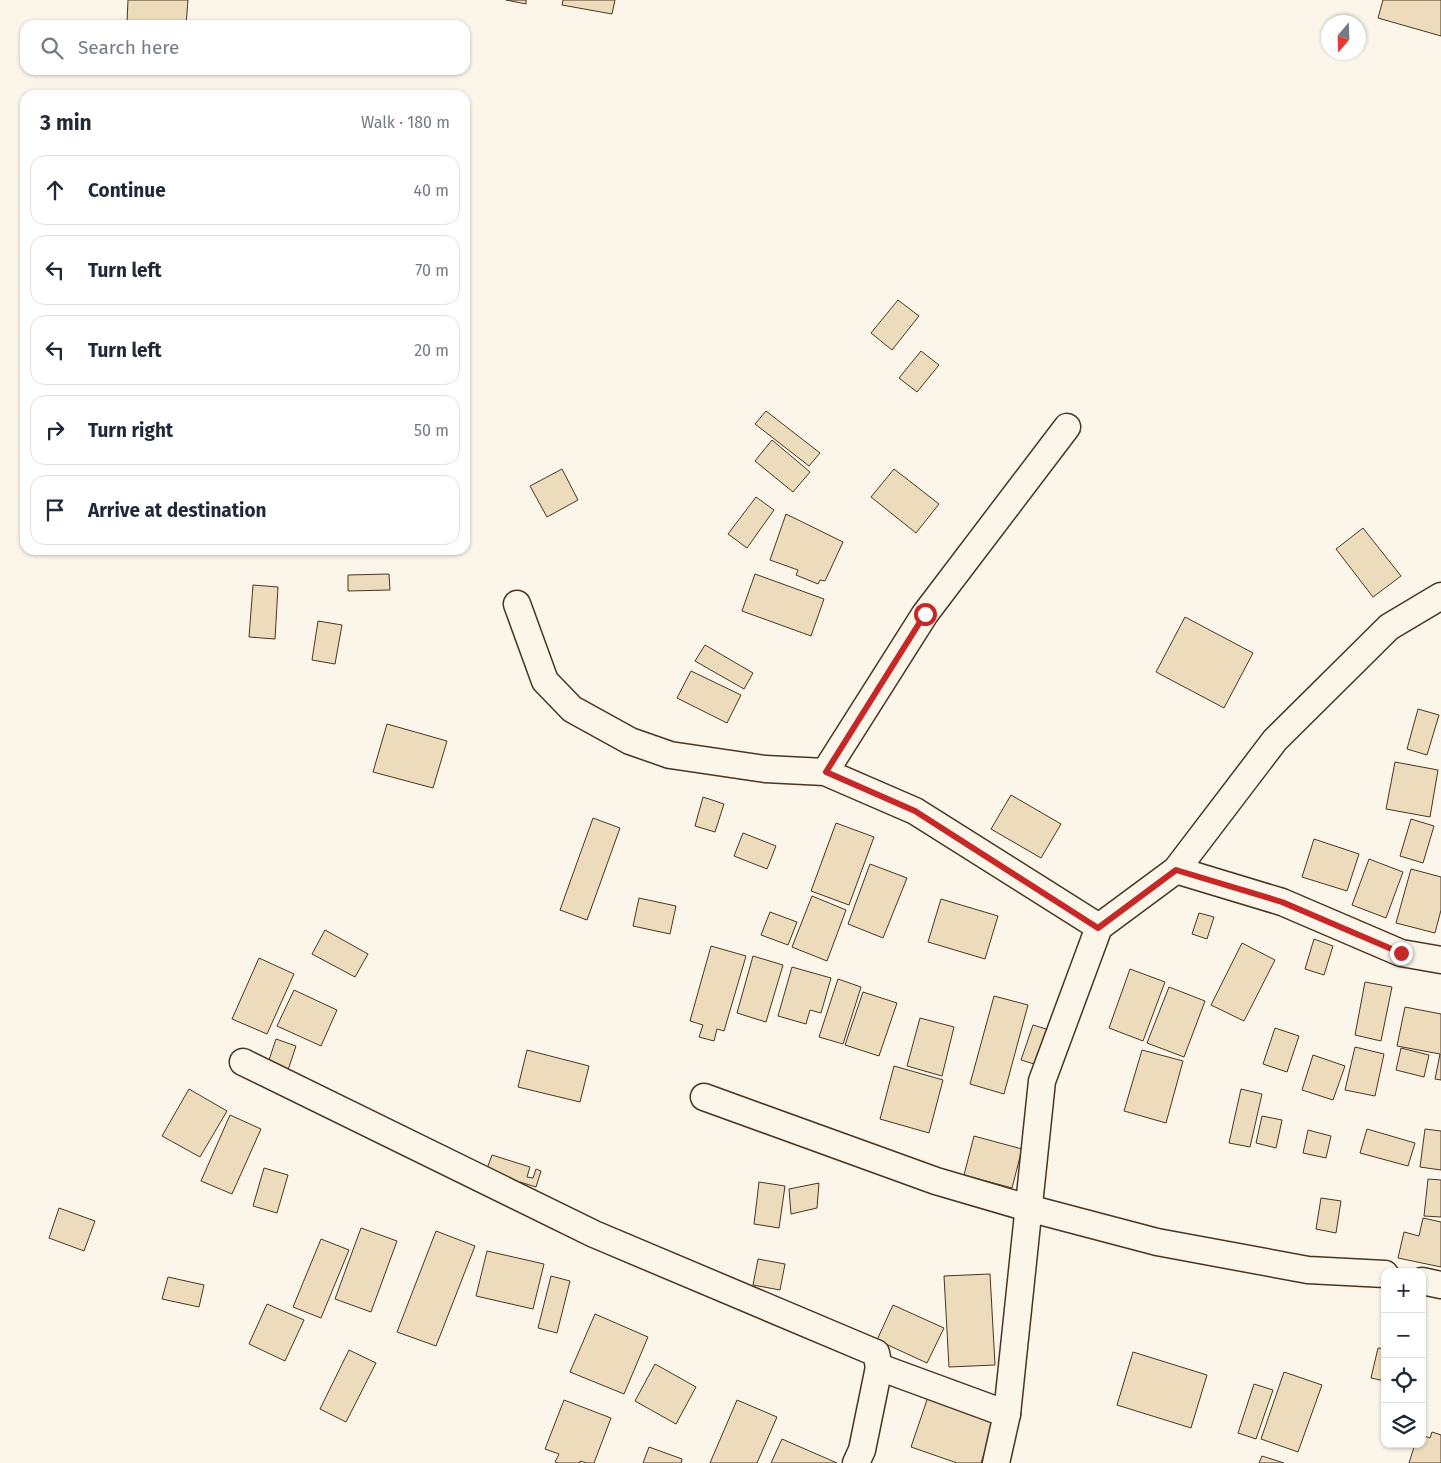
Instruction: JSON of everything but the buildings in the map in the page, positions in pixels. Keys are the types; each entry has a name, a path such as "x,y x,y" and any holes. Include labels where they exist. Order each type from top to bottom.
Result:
{"street":[{"path":"826,772 925,614 1067,428"},
{"path":"996,1463 1007,1414 1042,1081 1098,928 1176,870 1275,740 1389,627 1441,596"},
{"path":"517,604 545,681 572,709 630,741 670,755 765,769 826,772 915,811 1098,928"},
{"path":"1176,870 1282,902 1401,953 1441,960"},
{"path":"243,1062 594,1234 876,1353 879,1367 862,1450 856,1463"},
{"path":"704,1097 936,1181 1028,1208 1157,1242 1308,1270 1381,1274"},
{"path":"1426,1282 1441,1285"},
{"path":"879,1367 1007,1414"}],"route":[{"path":"925,614 826,772 915,811 1098,928 1176,870 1282,902 1401,953"}]}
